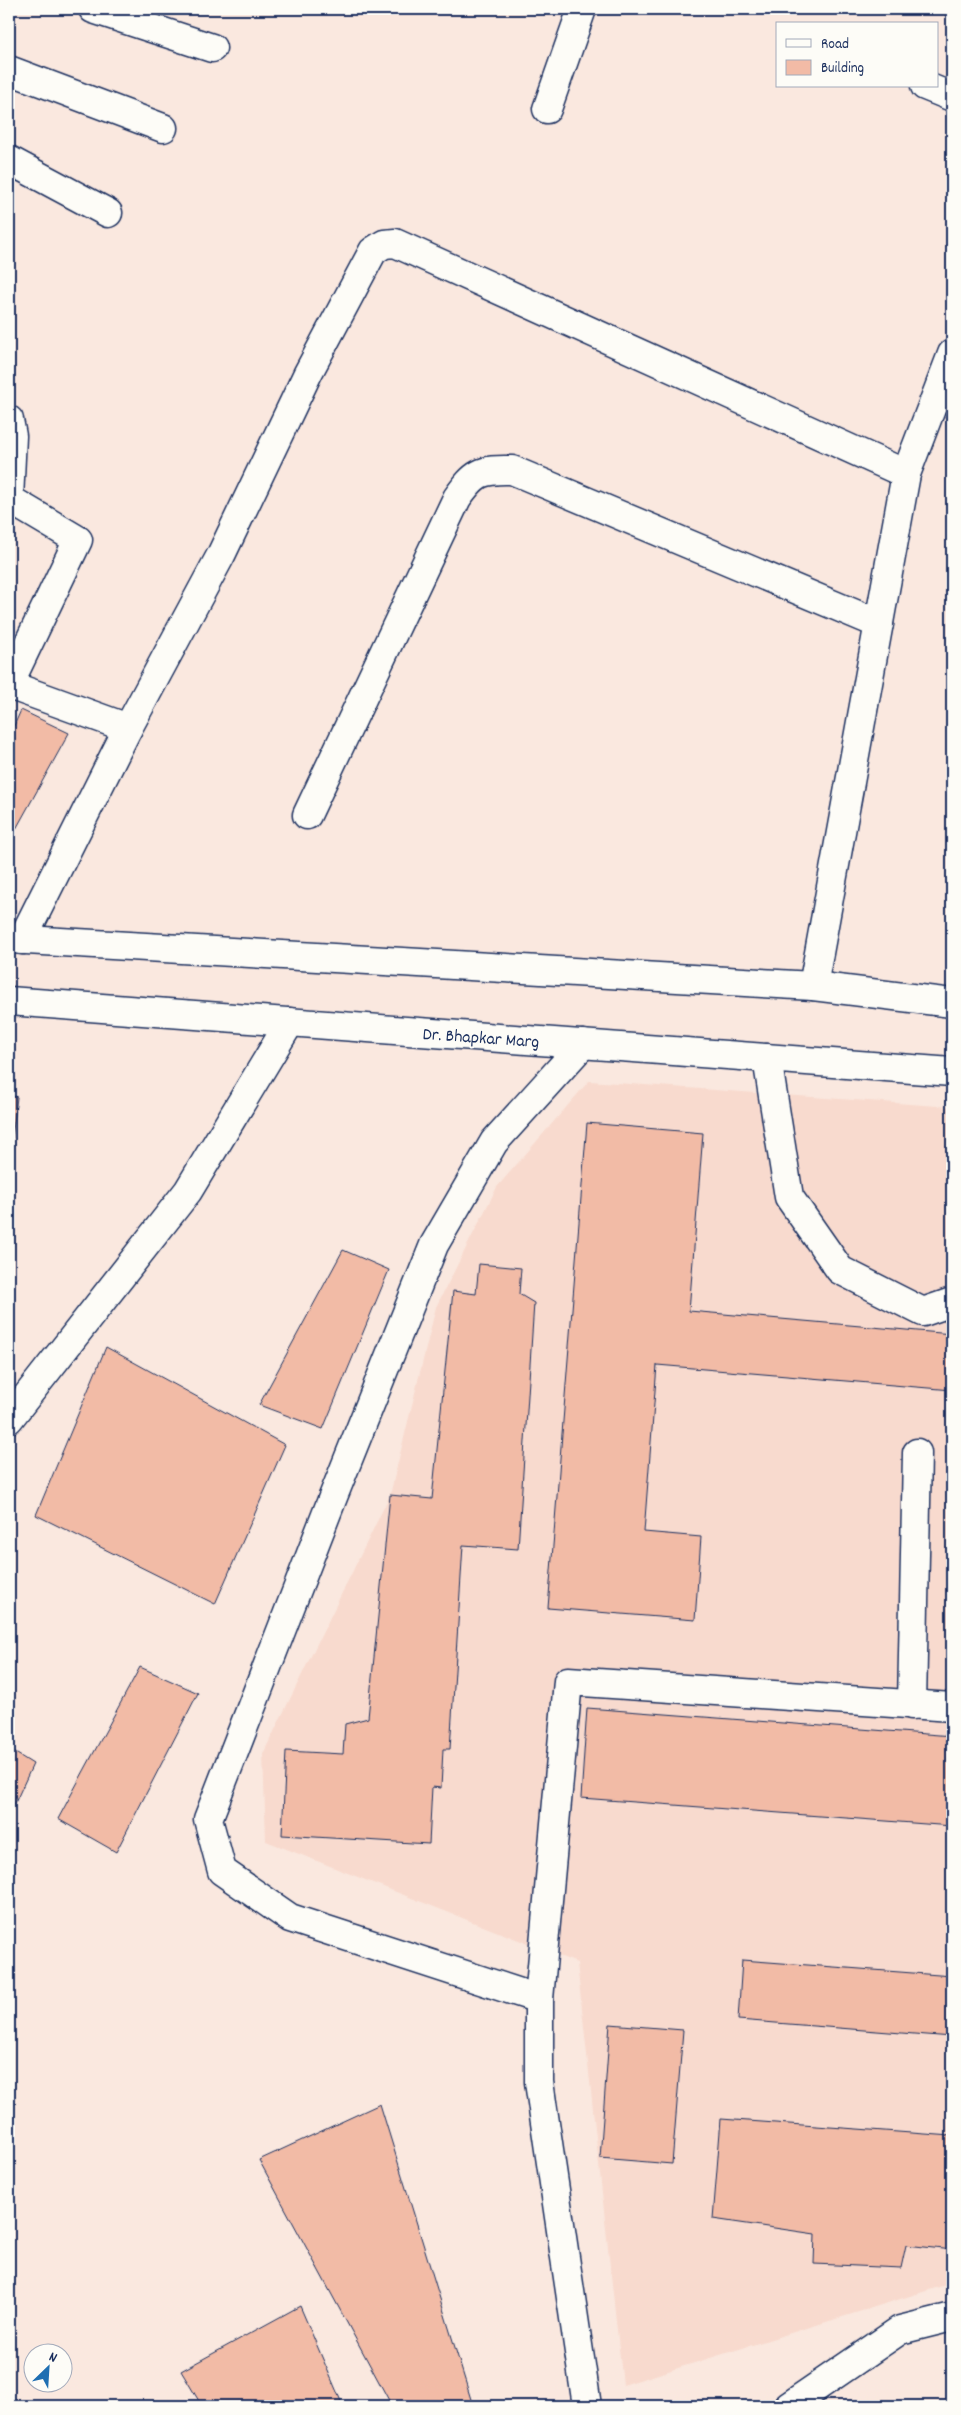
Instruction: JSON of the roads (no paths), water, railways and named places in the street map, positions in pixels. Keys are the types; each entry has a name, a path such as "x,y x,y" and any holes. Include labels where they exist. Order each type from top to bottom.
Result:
{"street":[{"path":"93,9 212,48"},
{"path":"547,109 582,9"},
{"path":"9,70 163,128"},
{"path":"930,88 952,97"},
{"path":"9,160 108,213"},
{"path":"906,474 395,243 384,244 373,251 313,364 221,555 16,940 813,986 952,1003"},
{"path":"813,986 906,474 952,354"},
{"path":"9,420 12,436 9,499 78,540 9,684 128,728"},
{"path":"307,815 457,498 473,476 493,470 512,470 879,624"},
{"name":"Dr. Bhapkar Marg","path":"9,1001 952,1072"},
{"path":"9,1419 110,1293 188,1191 290,1022"},
{"path":"539,1999 290,1918 222,1871 208,1820 349,1455 434,1245 494,1142 583,1044"},
{"path":"767,1058 789,1197 840,1270 923,1312 952,1302"},
{"path":"912,1704 917,1453"},
{"path":"587,2406 539,2082 539,1999 568,1681 952,1707"},
{"path":"790,2406 900,2330 952,2317"}]}
